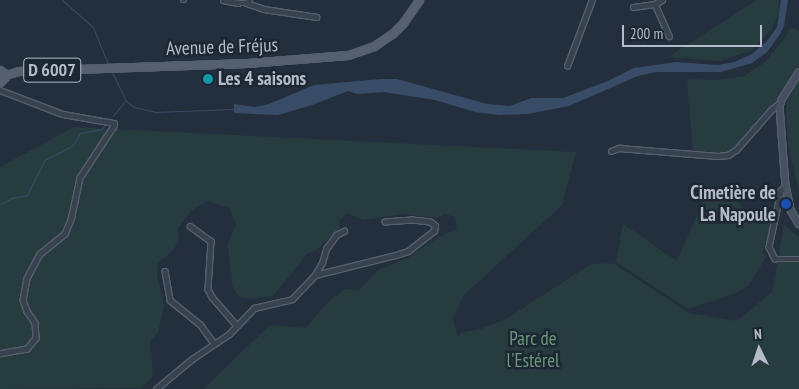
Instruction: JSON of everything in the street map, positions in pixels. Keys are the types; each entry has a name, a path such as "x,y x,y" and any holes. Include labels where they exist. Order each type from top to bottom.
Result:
{"main road":[{"name":"Avenue de Fréjus","path":"3,73 247,63 348,55 374,46 392,34 404,23 419,0"},
{"path":"799,72 781,102 786,186 791,210 799,224"},
{"path":"0,82 4,80 3,73"}],"street":[{"path":"222,0 247,1 264,8 316,17"},
{"path":"567,66 592,0"},
{"path":"633,7 655,4 662,0"},
{"path":"655,4 669,36"},
{"path":"0,90 63,114 114,123 114,126 80,178 72,217 65,234 40,254 27,278 24,300 27,311 35,323 36,338 27,348 0,354"},
{"path":"611,151 619,148 718,156 731,154 772,109 781,102"},
{"path":"715,162 718,156"},
{"path":"786,186 781,191 768,248 775,259 799,259"},
{"path":"314,275 408,251 434,231 435,226 430,222 412,220 386,222"},
{"path":"190,226 211,241 208,288 212,297 237,326"},
{"path":"156,389 237,326 254,308 292,299 314,275 322,263 326,249 336,235 344,231"},
{"path":"164,271 170,300 200,324 214,343"}],"green space":[{"path":"757,0 779,0 779,13 773,27 752,50 720,61 668,57"},
{"path":"790,28 799,30 799,67 776,103 729,153 693,151 687,79 715,80 744,76 764,63 782,42"},
{"path":"799,79 799,191 788,144 786,104"},
{"name":"Parc de l'Estérel","path":"74,127 576,152 562,205 464,295 453,318 458,337 463,332 481,329 506,319 591,264 613,263 689,313 737,321 772,292 784,225 799,237 799,389 203,389 270,325 306,328 328,302 345,289 359,290 378,270 406,259 439,237 457,229 455,217 445,214 436,218 403,214 363,220 347,213 339,221 340,228 316,250 308,253 273,296 253,299 239,297 232,285 228,244 236,224 229,208 208,201 192,210 178,228 179,240 173,250 158,263 157,276 164,305 158,333 150,342 153,376 142,388 0,389 0,167"},
{"path":"709,188 726,188 747,212 773,218 763,251 763,254 767,256 748,286 734,294 688,309 616,262 623,224 677,261"}],"water":[{"path":"781,0 788,0 784,26 767,52 752,63 721,72 656,72 638,76 569,106 528,114 499,115 475,112 435,100 383,92 358,94 348,91 312,105 278,115 234,113 234,104 255,107 269,104 314,85 381,79 397,79 487,104 510,106 531,98 563,98 608,81 634,68 676,62 718,65 734,62 752,54 767,41 777,27"}],"waterway":[{"path":"62,0 93,27 108,64"},
{"path":"111,70 126,101 134,107 155,112 234,109"},
{"path":"113,116 125,101"},
{"path":"0,204 12,198 27,195 45,160 73,145 80,133 102,129 104,126"}],"place":[{"name":"Les 4 saisons","path":"208,79"},
{"name":"Cimetière de La Napoule","path":"786,204"}]}
